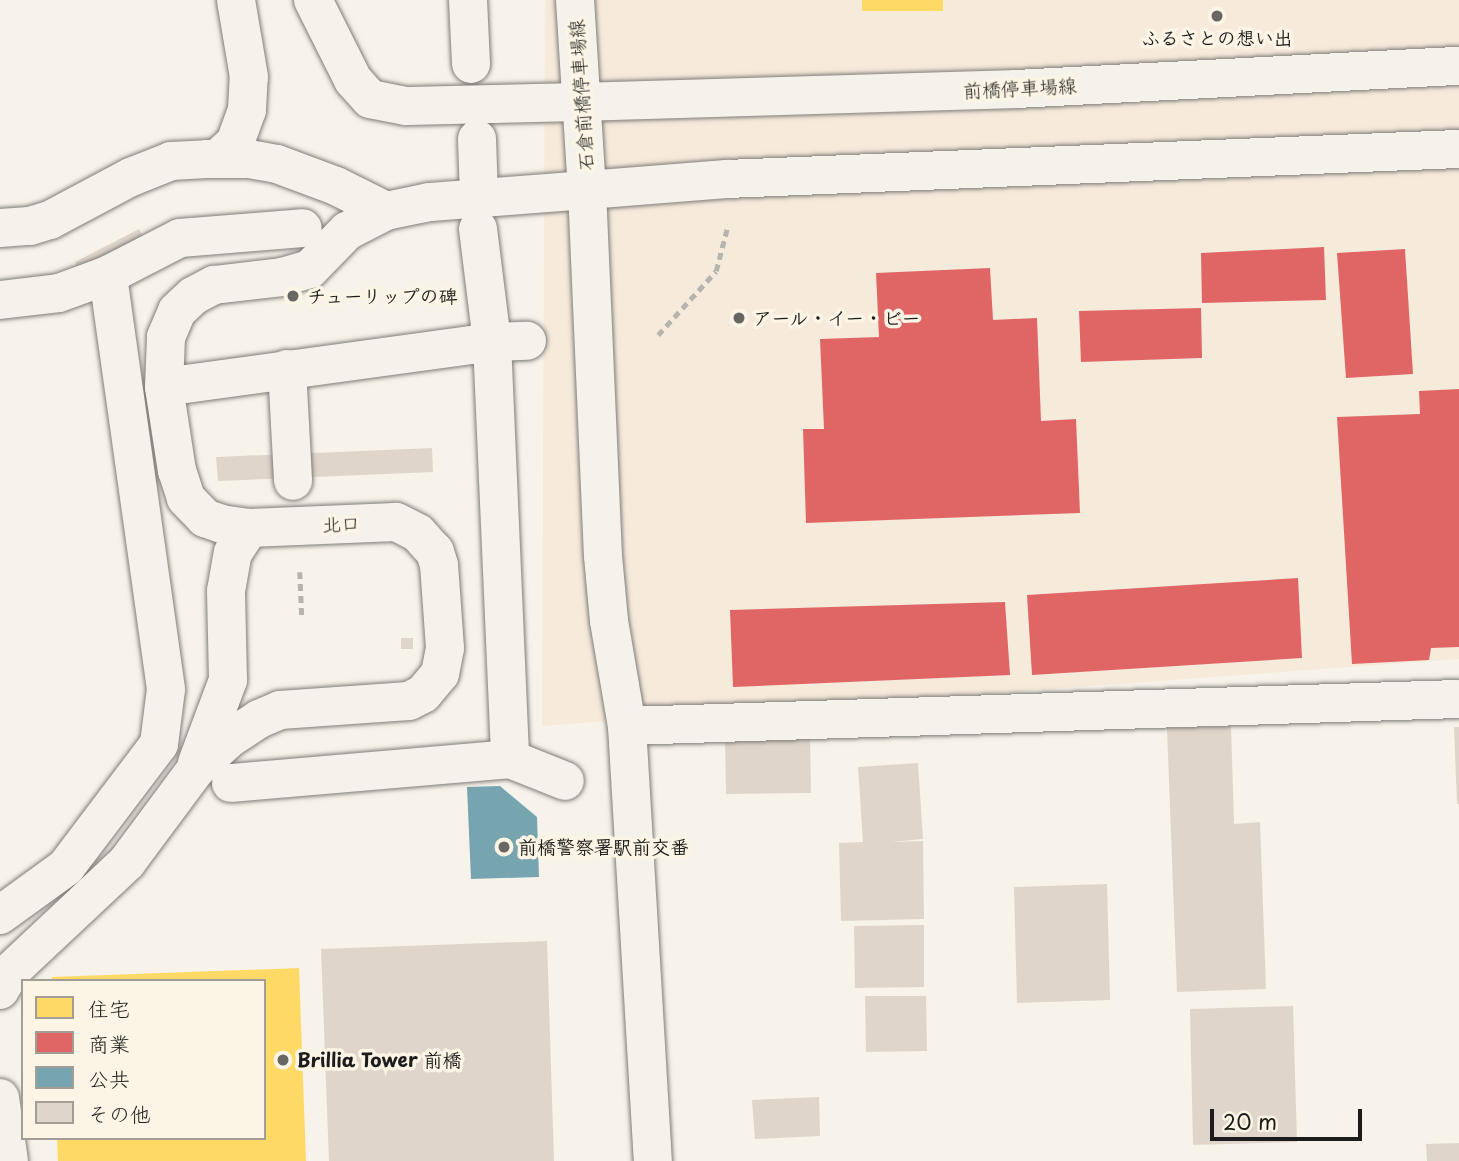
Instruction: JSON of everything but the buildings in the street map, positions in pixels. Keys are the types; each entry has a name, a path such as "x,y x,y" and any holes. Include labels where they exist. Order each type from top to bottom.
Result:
{"street":[{"path":"217,159 235,143 247,110 248,77 236,0"},
{"name":"前橋停車場線","path":"313,0 353,80 370,99 406,106 1016,89 1459,66"},
{"path":"468,0 471,64"},
{"name":"石倉前橋停車場線","path":"575,0 587,190 603,556 611,633 627,726 653,1161"},
{"path":"478,139 478,177"},
{"path":"587,190 727,180 1459,149"},
{"path":"0,228 30,226 50,220 131,177 171,161 249,159 277,164 336,186 386,211"},
{"name":"北口","path":"0,990 9,972 134,854 190,763 259,719 280,710 395,705 409,701 424,694 433,685 444,660 439,565 435,552 418,533 396,522 248,528 222,524 205,518 194,509 181,486 164,387 164,351 170,323 184,302 214,285 282,277 310,269 346,231 386,211 430,202 587,190"},
{"path":"0,300 59,293 107,275 180,237 303,228"},
{"path":"478,229 510,342 510,759"},
{"path":"107,275 132,393 166,689 190,763"},
{"path":"186,384 510,342"},
{"path":"287,369 293,481"},
{"path":"0,915 66,867 190,763 228,680 226,591 233,553 248,528"},
{"path":"627,726 1459,699"},
{"path":"190,763 510,759 565,781"},
{"path":"0,1098 9,1161"}],"path":[{"path":"658,335 716,271 725,246 728,225"}],"shaded area":[{"path":"545,0 1459,0 1459,659 542,726"}],"place":[{"name":"ふるさとの想い出","path":"1217,16"},
{"name":"チューリップの碑","path":"293,296"},
{"name":"アール・イー・ビー","path":"739,318"},
{"name":"前橋警察署駅前交番","path":"504,847"},
{"name":"Brillia Tower 前橋","path":"283,1060"}]}
